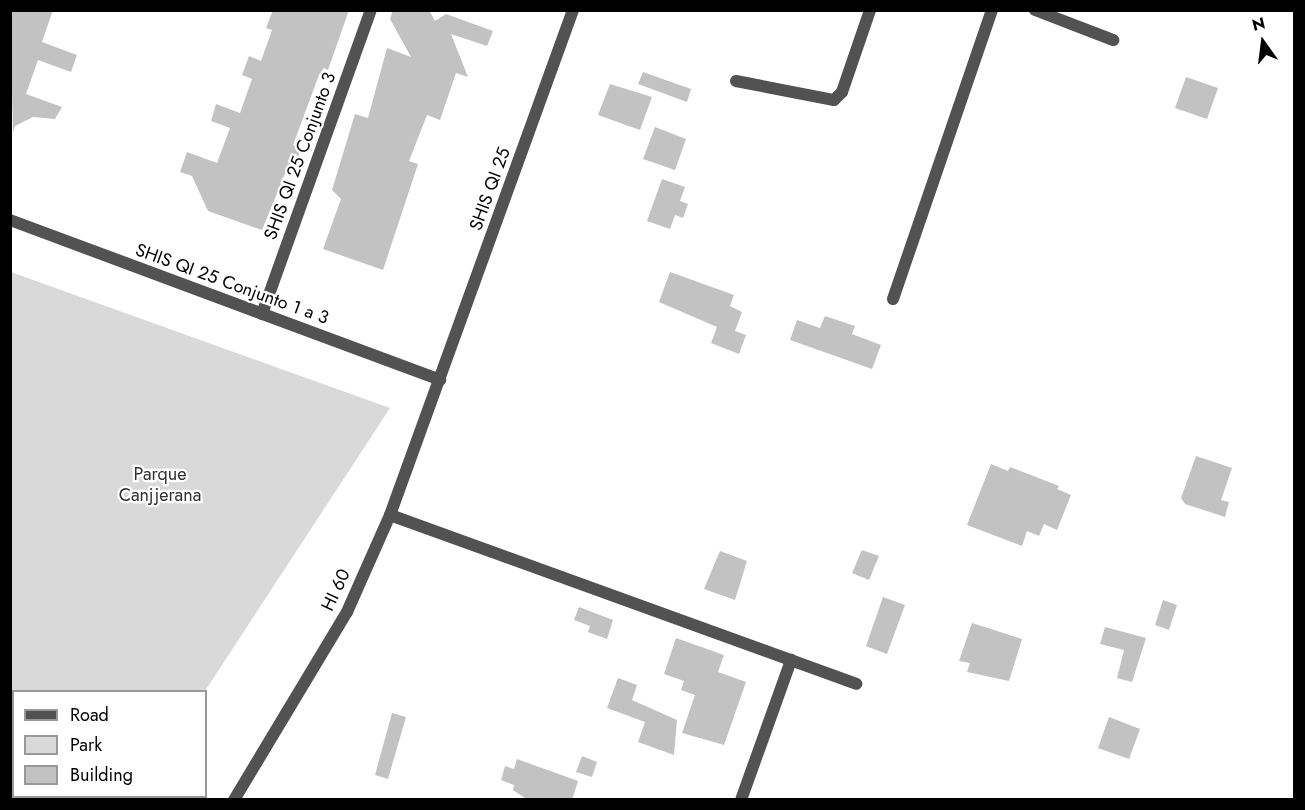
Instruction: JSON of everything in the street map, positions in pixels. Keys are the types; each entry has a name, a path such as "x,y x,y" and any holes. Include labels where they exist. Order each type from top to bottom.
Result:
{"street":[{"name":"SHIS QI 25 Conjunto 3","path":"262,314 371,10"},
{"name":"SHIS QI 25","path":"440,380 573,10"},
{"path":"736,81 834,100 842,92 870,10"},
{"path":"893,299 992,10"},
{"path":"1035,10 1113,40"},
{"name":"SHIS QI 25 Conjunto 1 a 3","path":"10,220 440,380"},
{"name":"HI 60","path":"234,800 348,612 390,515 440,380"},
{"path":"390,515 856,684"},
{"path":"741,800 791,660"}],"green space":[{"name":"Parque Canjjerana","path":"11,272 390,408 206,690 12,690 12,798 135,798 11,799"}],"building":[{"path":"10,10 53,10 42,42 77,55 71,72 38,60 26,94 62,107 55,119 33,117 15,126 13,132"},
{"path":"273,10 349,10 328,70 324,68 319,75 293,145 301,148 295,166 289,164 262,230 208,211 192,176 180,172 187,152 217,163 230,128 211,121 216,104 240,113 252,79 242,75 249,56 261,61 272,30 266,28"},
{"path":"393,10 429,10 435,21 446,14 493,31 487,46 451,34 468,77 456,73 440,120 427,115 409,161 418,164 383,270 323,249 341,199 332,190 355,114 368,118 387,48 411,57 390,19"},
{"path":"643,72 691,89 687,102 638,84"},
{"path":"1186,77 1218,88 1207,119 1175,108"},
{"path":"610,84 652,97 640,130 598,115"},
{"path":"655,127 686,139 675,170 643,159"},
{"path":"662,179 685,187 680,201 688,204 683,218 675,215 670,229 647,221"},
{"path":"670,272 734,295 730,306 742,312 735,331 746,335 739,354 711,343 717,327 659,302"},
{"path":"825,316 855,326 852,334 881,345 872,369 790,340 797,320 820,328"},
{"path":"1196,456 1232,468 1221,500 1229,502 1225,517 1185,504 1181,498"},
{"path":"991,464 1008,471 1010,467 1059,486 1057,489 1071,495 1057,530 1044,524 1039,536 1027,531 1022,546 967,525"},
{"path":"862,550 879,556 869,580 852,573"},
{"path":"720,551 747,561 735,600 704,589"},
{"path":"883,597 905,605 887,654 866,646"},
{"path":"1163,600 1177,605 1169,630 1155,625"},
{"path":"579,607 613,620 607,639 588,632 590,626 574,620"},
{"path":"972,623 1022,639 1009,681 967,672 970,663 959,661"},
{"path":"1105,627 1146,638 1132,682 1117,678 1124,650 1100,644"},
{"path":"676,638 724,655 718,672 746,682 724,745 682,733 695,695 681,690 684,681 664,674"},
{"path":"618,678 637,685 632,700 677,720 674,755 638,742 645,722 607,708"},
{"path":"392,713 406,717 388,779 375,775"},
{"path":"1109,717 1140,729 1129,759 1098,748"},
{"path":"582,756 597,762 592,777 576,772"},
{"path":"517,759 578,781 572,800 528,800 513,790 514,785 501,780 505,766 514,769"}]}
